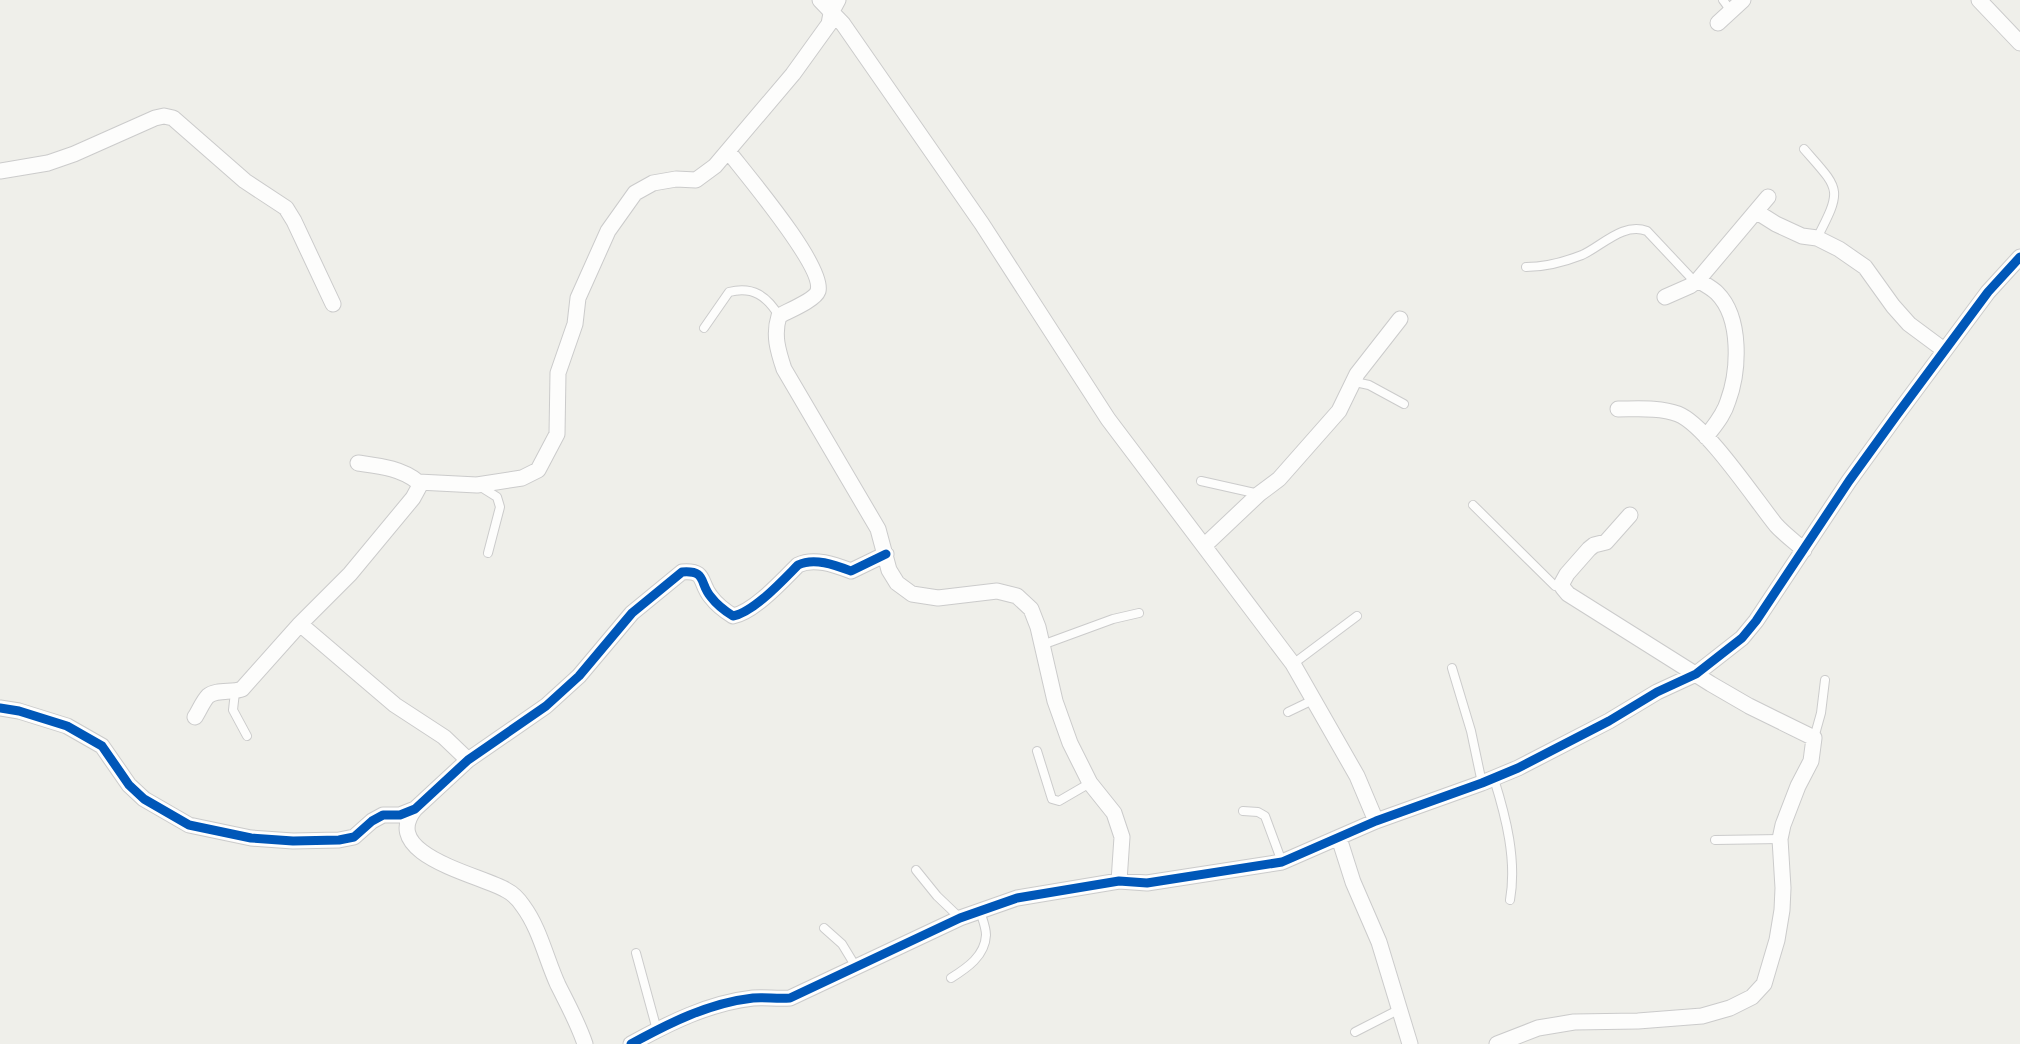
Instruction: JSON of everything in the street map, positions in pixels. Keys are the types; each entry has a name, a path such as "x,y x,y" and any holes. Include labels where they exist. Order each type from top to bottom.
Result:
{"street":[{"path":"820,0 835,6 843,24 982,224 1108,419 1293,664 1357,776 1376,821"},
{"path":"1979,0 2020,43"},
{"path":"1718,23 1732,4"},
{"path":"358,463 392,468 418,482 477,485 522,478 538,470 557,435 558,373 575,324 578,298 608,231 635,193 653,183 696,180 716,166 793,74 829,24 835,6"},
{"path":"0,171 48,163 155,118 164,116 173,118 245,181 285,208 294,220 333,304"},
{"path":"728,151 791,232 816,274 819,288 815,296 780,316 775,328 777,350 784,369 878,529 889,570 897,583 912,594 938,598 997,591 1017,596 1031,609 1055,701 1071,743 1090,783 1114,813 1122,837 1119,881"},
{"path":"1665,297 1697,281 1768,197"},
{"path":"1757,212 1802,236 1817,238 1839,249 1865,267 1893,306 1910,324 1944,350"},
{"path":"631,1044 715,1005 755,998 790,998 960,918 1017,898 1119,881 1147,883 1282,862 1376,821 1488,781 1608,721 1657,692 1696,674 1742,638 1770,602 1850,481 1944,350 1988,292 2020,257"},
{"path":"1697,281 1718,294 1733,323 1737,341 1733,380 1728,401 1706,437"},
{"path":"1204,546 1259,494 1280,479 1339,411 1357,374 1400,319"},
{"path":"1618,409 1671,412 1680,415 1706,437 1778,527 1804,550"},
{"path":"195,717 208,696 216,692 235,692 242,689 300,624 350,574 413,498 418,482"},
{"path":"1497,1044 1538,1028 1574,1022 1638,1021 1702,1016 1730,1008 1752,997 1764,984 1777,940 1783,888 1780,839 1798,786 1811,761 1814,738 1749,706 1568,594 1563,588 1562,583 1567,574 1589,549 1606,542 1630,515"},
{"path":"585,1044 534,925 522,904 507,890 452,869 418,849 410,840 406,826 408,818 468,760 546,706 579,676 632,613 682,572 698,574 710,596 733,616 741,615 751,608 805,561 851,571 886,554"},
{"path":"300,624 395,705 444,737 468,760"},
{"path":"0,708 19,711 67,726 102,746 129,785 144,799 189,825 251,838 293,841 339,840 354,837 372,821 383,815 400,815 415,809"},
{"path":"1339,838 1353,882 1379,942 1410,1044"}],"lane":[{"path":"1804,149 1834,186 1833,207 1817,238"},
{"path":"1526,267 1541,267 1580,256 1596,249 1625,230 1641,229 1647,231 1697,281"},
{"path":"704,328 729,292 738,290 751,291 770,302 780,316"},
{"path":"1355,382 1369,385 1404,404"},
{"path":"1201,481 1259,494"},
{"path":"477,485 497,497 500,507 488,553"},
{"path":"1473,505 1555,586 1563,588"},
{"path":"1042,645 1113,619 1139,613"},
{"path":"1293,664 1357,616"},
{"path":"1452,668 1488,781 1503,808 1513,868 1510,900"},
{"path":"1814,738 1821,712 1825,681"},
{"path":"235,692 233,710 247,736"},
{"path":"1288,712 1313,700"},
{"path":"1037,751 1051,789 1052,799 1059,801 1090,783"},
{"path":"1243,811 1258,812 1265,816 1282,862"},
{"path":"1715,840 1780,839"},
{"path":"916,870 937,896 960,918"},
{"path":"951,978 968,968 981,954 986,934 980,911"},
{"path":"824,928 842,944 856,967"},
{"path":"636,953 657,1030"},
{"path":"1355,1032 1400,1009"}],"cycle path":[{"path":"631,1044 675,1022 721,1004 753,998 790,998 960,918 1017,898 1119,881 1147,883 1282,862 1376,821 1518,768 1609,721 1657,692 1696,674 1742,638 1756,621 1849,481 1896,416 1988,292 2020,257"},
{"path":"0,708 19,711 67,726 102,746 129,785 144,799 189,825 251,838 293,841 339,840 354,837 372,821 383,815 400,815 415,809 468,760 546,706 579,676 632,613 682,572 699,575 713,600 733,616 759,602 798,565 818,562 851,571 886,554"}]}
